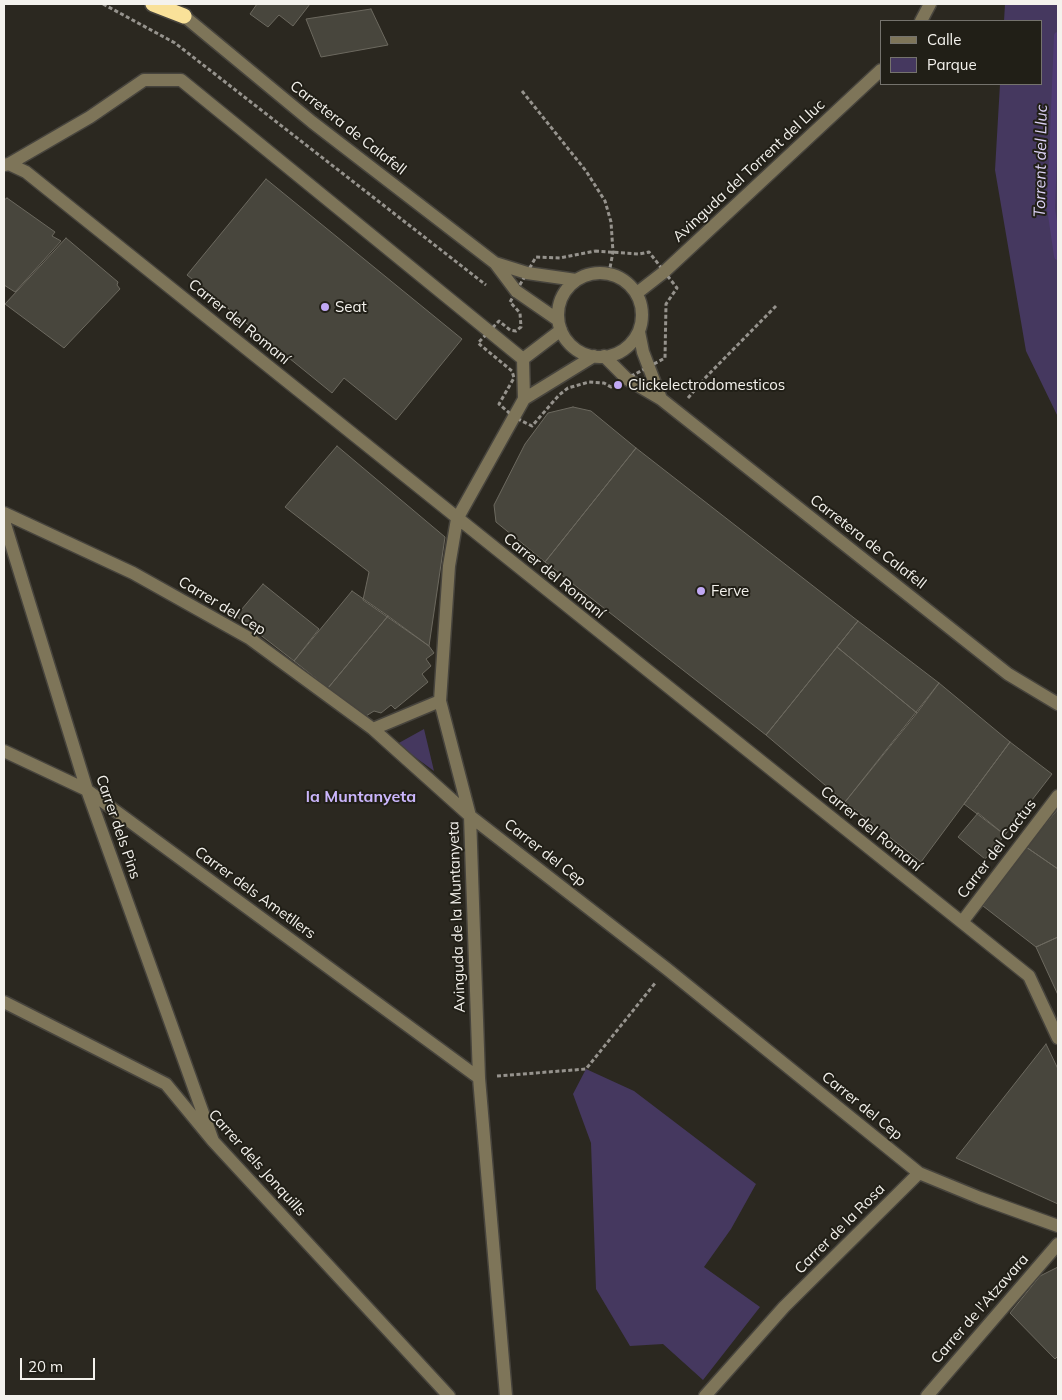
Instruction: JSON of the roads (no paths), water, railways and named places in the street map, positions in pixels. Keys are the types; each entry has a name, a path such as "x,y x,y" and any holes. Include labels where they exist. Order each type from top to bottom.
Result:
{"highway":[{"path":"153,4 184,16"}],"street":[{"path":"922,20 930,4"},
{"name":"Carretera de Calafell","path":"184,16 312,122 494,263 516,291 560,325"},
{"name":"Avinguda del Torrent del Lluc","path":"637,293 664,272 880,71"},
{"path":"6,164 90,117 144,80 181,80 523,359"},
{"name":"Carrer del Romaní","path":"6,164 26,172 1029,976 1058,1038"},
{"name":"Carretera de Calafell","path":"494,263 527,273 576,280"},
{"path":"598,272 609,273 629,284 637,293 642,305 642,319 639,332 625,348 599,356 571,345 560,325 560,301 564,293 576,280 598,272"},
{"path":"524,399 523,359 560,325"},
{"path":"639,332 643,352 661,399"},
{"name":"Carretera de Calafell","path":"599,356 627,378 661,399 1008,674 1058,704"},
{"name":"Avinguda de la Muntanyeta","path":"506,1396 479,1078 470,816 440,701 450,566 457,519 524,399 599,356"},
{"name":"Carrer del Cep","path":"4,513 133,572 249,638 373,729 470,816 666,969 920,1173 980,1198 1058,1226"},
{"name":"Carrer dels Pins","path":"4,521 87,790 213,1141"},
{"path":"373,729 440,701"},
{"name":"Carrer dels Ametllers","path":"4,751 87,790 479,1078"},
{"name":"Carrer del Cactus","path":"962,922 1058,796"},
{"name":"Carrer dels Jonquills","path":"4,1002 166,1084 213,1141 449,1396"},
{"name":"Carrer de la Rosa","path":"705,1396 784,1307 920,1173"},
{"name":"Carrer de l'Atzavara","path":"927,1396 1058,1244"}],"waterway":[{"name":"Torrent del Lluc","path":"1058,36 1051,208 1058,256"}],"place":[{"name":"Seat","path":"325,307"},
{"name":"Clickelectrodomesticos","path":"618,385"},
{"name":"Ferve","path":"701,591"}],"district":[{"name":"la Muntanyeta","path":"361,797"}]}
